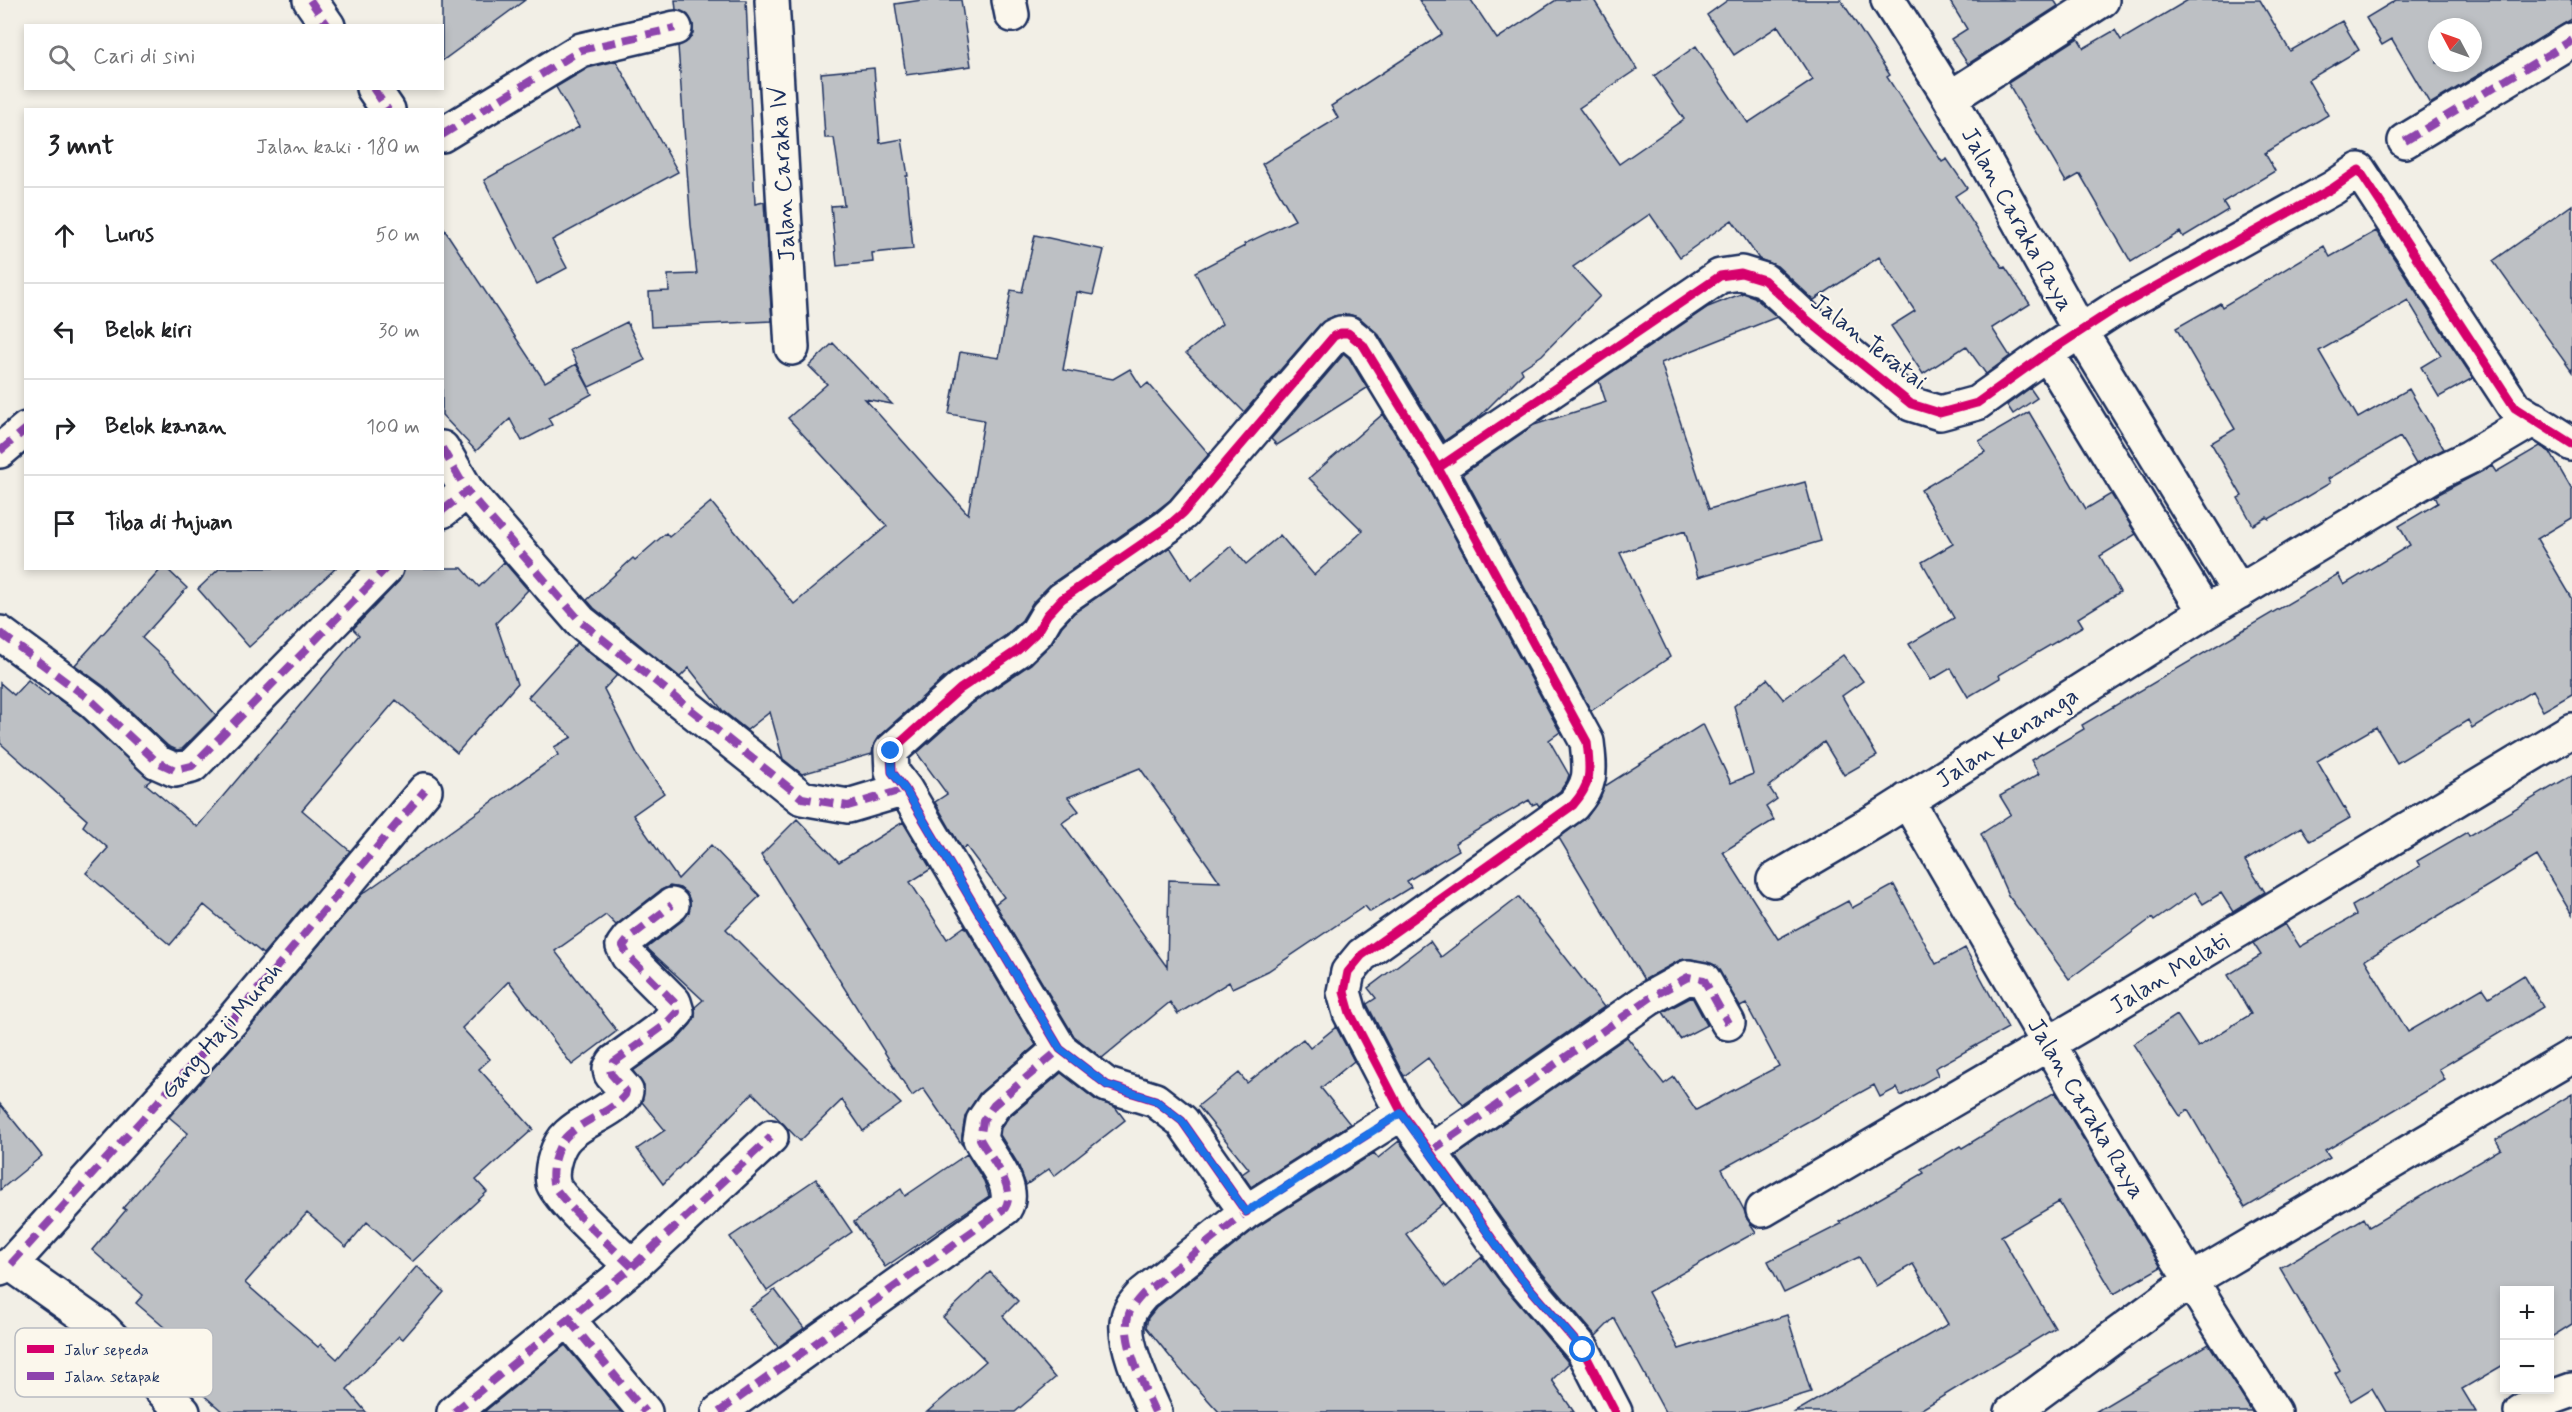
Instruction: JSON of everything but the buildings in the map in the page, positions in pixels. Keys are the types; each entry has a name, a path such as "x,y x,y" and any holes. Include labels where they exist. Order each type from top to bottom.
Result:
{"street":[{"path":"310,0 327,24"},
{"name":"Jalan Caraka IV","path":"772,0 792,348"},
{"name":"Jalan Caraka Raya","path":"1888,0 1950,98 2080,331 2239,592"},
{"path":"1950,98 2102,0"},
{"path":"444,134 581,50 675,28"},
{"path":"2405,141 2572,40"},
{"path":"374,90 387,108"},
{"name":"Jalan Teratai","path":"1438,468 1720,276 1741,273 1764,280 1805,318 1911,404 1940,413 1977,403 2113,310 2333,188 2359,170 2515,408 2534,419"},
{"path":"1246,1212 1182,1121 1155,1100 1107,1085 1060,1049 905,789 892,772 891,751 960,689 1018,650 1037,632 1047,615 1062,599 1168,526 1183,513 1334,336 1348,333 1363,345 1438,468 1587,742 1590,778 1574,805 1362,955 1348,972 1344,992 1350,1013 1401,1113 1431,1151 1516,1272 1583,1350 1615,1412"},
{"path":"2047,353 2205,612"},
{"path":"2534,419 2572,444"},
{"name":"Jalan Kenanga","path":"1774,880 1907,800 2205,612 2438,473 2534,419"},
{"path":"0,451 24,431"},
{"path":"444,451 467,491 581,622 802,798 848,806 905,789"},
{"path":"444,509 467,491"},
{"path":"0,633 92,701 157,762 175,770 192,766 384,570"},
{"name":"Jalan Melati","path":"1763,1210 2048,1044 2572,730"},
{"name":"Gang Haji Muroh","path":"5,1267 234,1018 425,790"},
{"name":"Jalan Caraka Raya","path":"1907,800 2048,1044 2190,1281 2274,1412"},
{"path":"632,1267 561,1198 553,1184 553,1167 558,1150 567,1135 625,1095 626,1090 611,1074 610,1070 614,1062 665,1025 676,1012 674,1002 628,956 623,946 629,938 672,905"},
{"path":"1431,1151 1650,998 1688,977 1704,980 1728,1023"},
{"path":"718,1412 1005,1208 1009,1201 1007,1185 980,1139 983,1121 994,1105 1060,1049"},
{"path":"2012,1412 2190,1281 2572,1056"},
{"path":"1155,1412 1127,1336 1130,1309 1143,1293 1246,1212 1401,1113"},
{"path":"454,1412 632,1267 771,1137"},
{"path":"5,1267 100,1328"},
{"path":"568,1319 645,1412"},
{"path":"2521,1412 2544,1400 2572,1390"},
{"path":"168,1397 183,1412"}],"marked path":[{"path":"310,0 327,24"},
{"path":"444,134 581,50 675,28"},
{"path":"2405,141 2572,40"},
{"path":"374,90 387,108"},
{"path":"0,451 24,431"},
{"path":"444,451 467,491"},
{"path":"444,509 467,491 581,622 802,798 848,806 905,789"},
{"path":"0,633 92,701 157,762 175,770 192,766 384,570"},
{"path":"11,1264 234,1018 425,790"},
{"path":"632,1267 565,1200 553,1183 553,1171 564,1139 612,1107 625,1095 626,1091 611,1074 610,1069 614,1062 665,1025 677,1012 674,1002 628,956 623,946 629,938 672,905"},
{"path":"1431,1151 1650,998 1688,977 1704,980 1728,1023"},
{"path":"719,1412 1005,1208 1008,1200 1005,1182 980,1139 983,1121 994,1105 1060,1049"},
{"path":"1155,1412 1135,1365 1128,1338 1128,1317 1136,1302 1246,1212 1402,1113"},
{"path":"454,1412 632,1267 771,1137"},
{"path":"568,1319 645,1412"}],"cycle path":[{"path":"1438,468 1720,276 1741,273 1764,280 1805,318 1911,404 1940,413 1977,403 2113,310 2333,188 2359,170 2515,408 2572,444"},
{"path":"1246,1212 1182,1121 1155,1100 1107,1085 1060,1049 905,789 892,772 891,751 960,689 1018,650 1037,632 1047,615 1062,599 1168,526 1183,513 1334,336 1348,333 1363,345 1438,468 1587,742 1589,775 1584,789 1573,805 1362,955 1348,972 1344,992 1350,1013 1402,1113 1516,1272 1583,1350 1615,1412"}],"route":[{"path":"891,751 892,772 905,789 1060,1049 1107,1085 1155,1100 1182,1121 1246,1212 1401,1113 1431,1151 1516,1272 1583,1350"}]}
